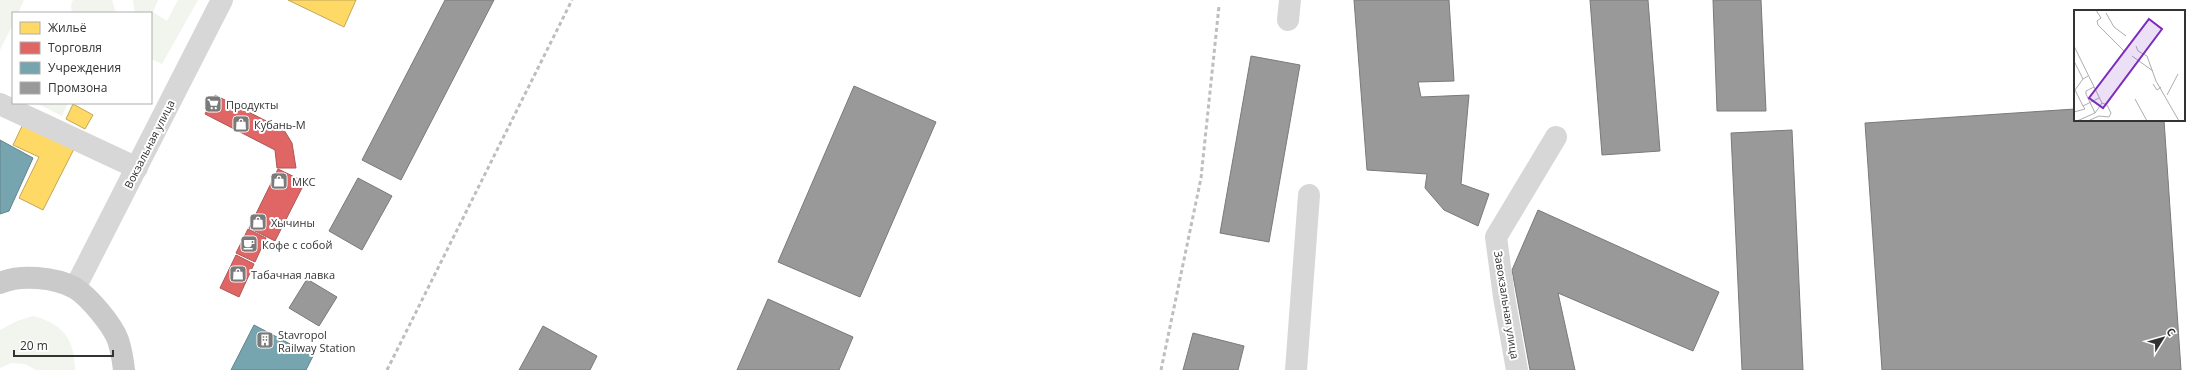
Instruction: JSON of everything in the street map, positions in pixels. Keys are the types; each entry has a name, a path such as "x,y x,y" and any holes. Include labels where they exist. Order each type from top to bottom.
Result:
{"main road":[{"path":"0,283 10,278 43,278 75,288 98,310 118,339 124,370"}],"street":[{"name":"Вокзальная улица","path":"75,288 222,0"},
{"path":"0,104 137,168"},
{"name":"Завокзальная улица","path":"1517,370 1504,297 1496,237 1556,137"},
{"path":"1296,370 1309,195"}],"shaded area":[{"path":"0,0 24,0 18,12 12,12 12,26 0,50"},
{"path":"73,0 112,0 116,12 72,12 71,5"},
{"path":"133,0 158,0 153,12 167,21 178,0 198,0 162,64 152,59 152,12 135,12"},
{"path":"38,104 68,104 62,116"},
{"path":"33,316 52,323 65,334 72,349 75,370 36,370 25,364 11,363 0,368 0,330 17,321"}],"building: Жильё":[{"path":"288,0 356,0 344,27"},
{"path":"73,104 93,115 85,129 66,119"},
{"path":"24,122 75,147 43,210 19,198 39,157 13,145"}],"building: Торговля":[{"path":"215,95 284,130 292,143 296,168 277,168 275,150 205,114"},
{"path":"278,169 305,182 275,241 249,228"},
{"path":"248,229 266,238 255,262 236,253"},
{"path":"236,255 254,264 239,297 220,288"}],"building: Учреждения":[{"path":"0,140 33,158 9,211 0,214"},
{"name":"Stavropol Railway Station","path":"254,325 313,356 306,370 231,370"}],"building: Промзона":[{"path":"445,0 494,0 401,180 362,160"},
{"path":"1354,0 1449,0 1454,81 1418,82 1421,97 1469,95 1461,184 1489,194 1478,226 1444,210 1425,188 1427,174 1367,170"},
{"path":"1590,0 1648,0 1660,151 1602,155"},
{"path":"1713,0 1761,0 1766,111 1717,111"},
{"path":"1251,56 1300,65 1269,242 1220,233"},
{"path":"854,86 936,122 860,297 778,262"},
{"path":"2074,109 2074,121 2164,121 2181,370 1882,370 1865,123"},
{"path":"1792,130 1803,370 1742,370 1731,133"},
{"path":"358,178 392,196 362,250 329,231"},
{"path":"1538,210 1719,292 1693,351 1558,293 1575,370 1530,370 1512,270"},
{"path":"307,279 337,297 319,326 289,308"},
{"path":"768,299 853,337 839,370 737,370"},
{"path":"543,326 597,356 590,370 519,370"},
{"path":"1193,333 1244,346 1238,370 1183,370"}],"railway":[{"path":"387,370 572,0"},
{"path":"1161,370 1201,178 1219,6"}],"place":[{"name":"Продукты","path":"213,104"},
{"name":"Кубань-М","path":"241,124"},
{"name":"МКС","path":"279,181"},
{"name":"Хычины","path":"258,222"},
{"name":"Кофе с собой","path":"249,244"},
{"name":"Табачная лавка","path":"238,274"},
{"name":"Stavropol Railway Station","path":"265,340"}]}
